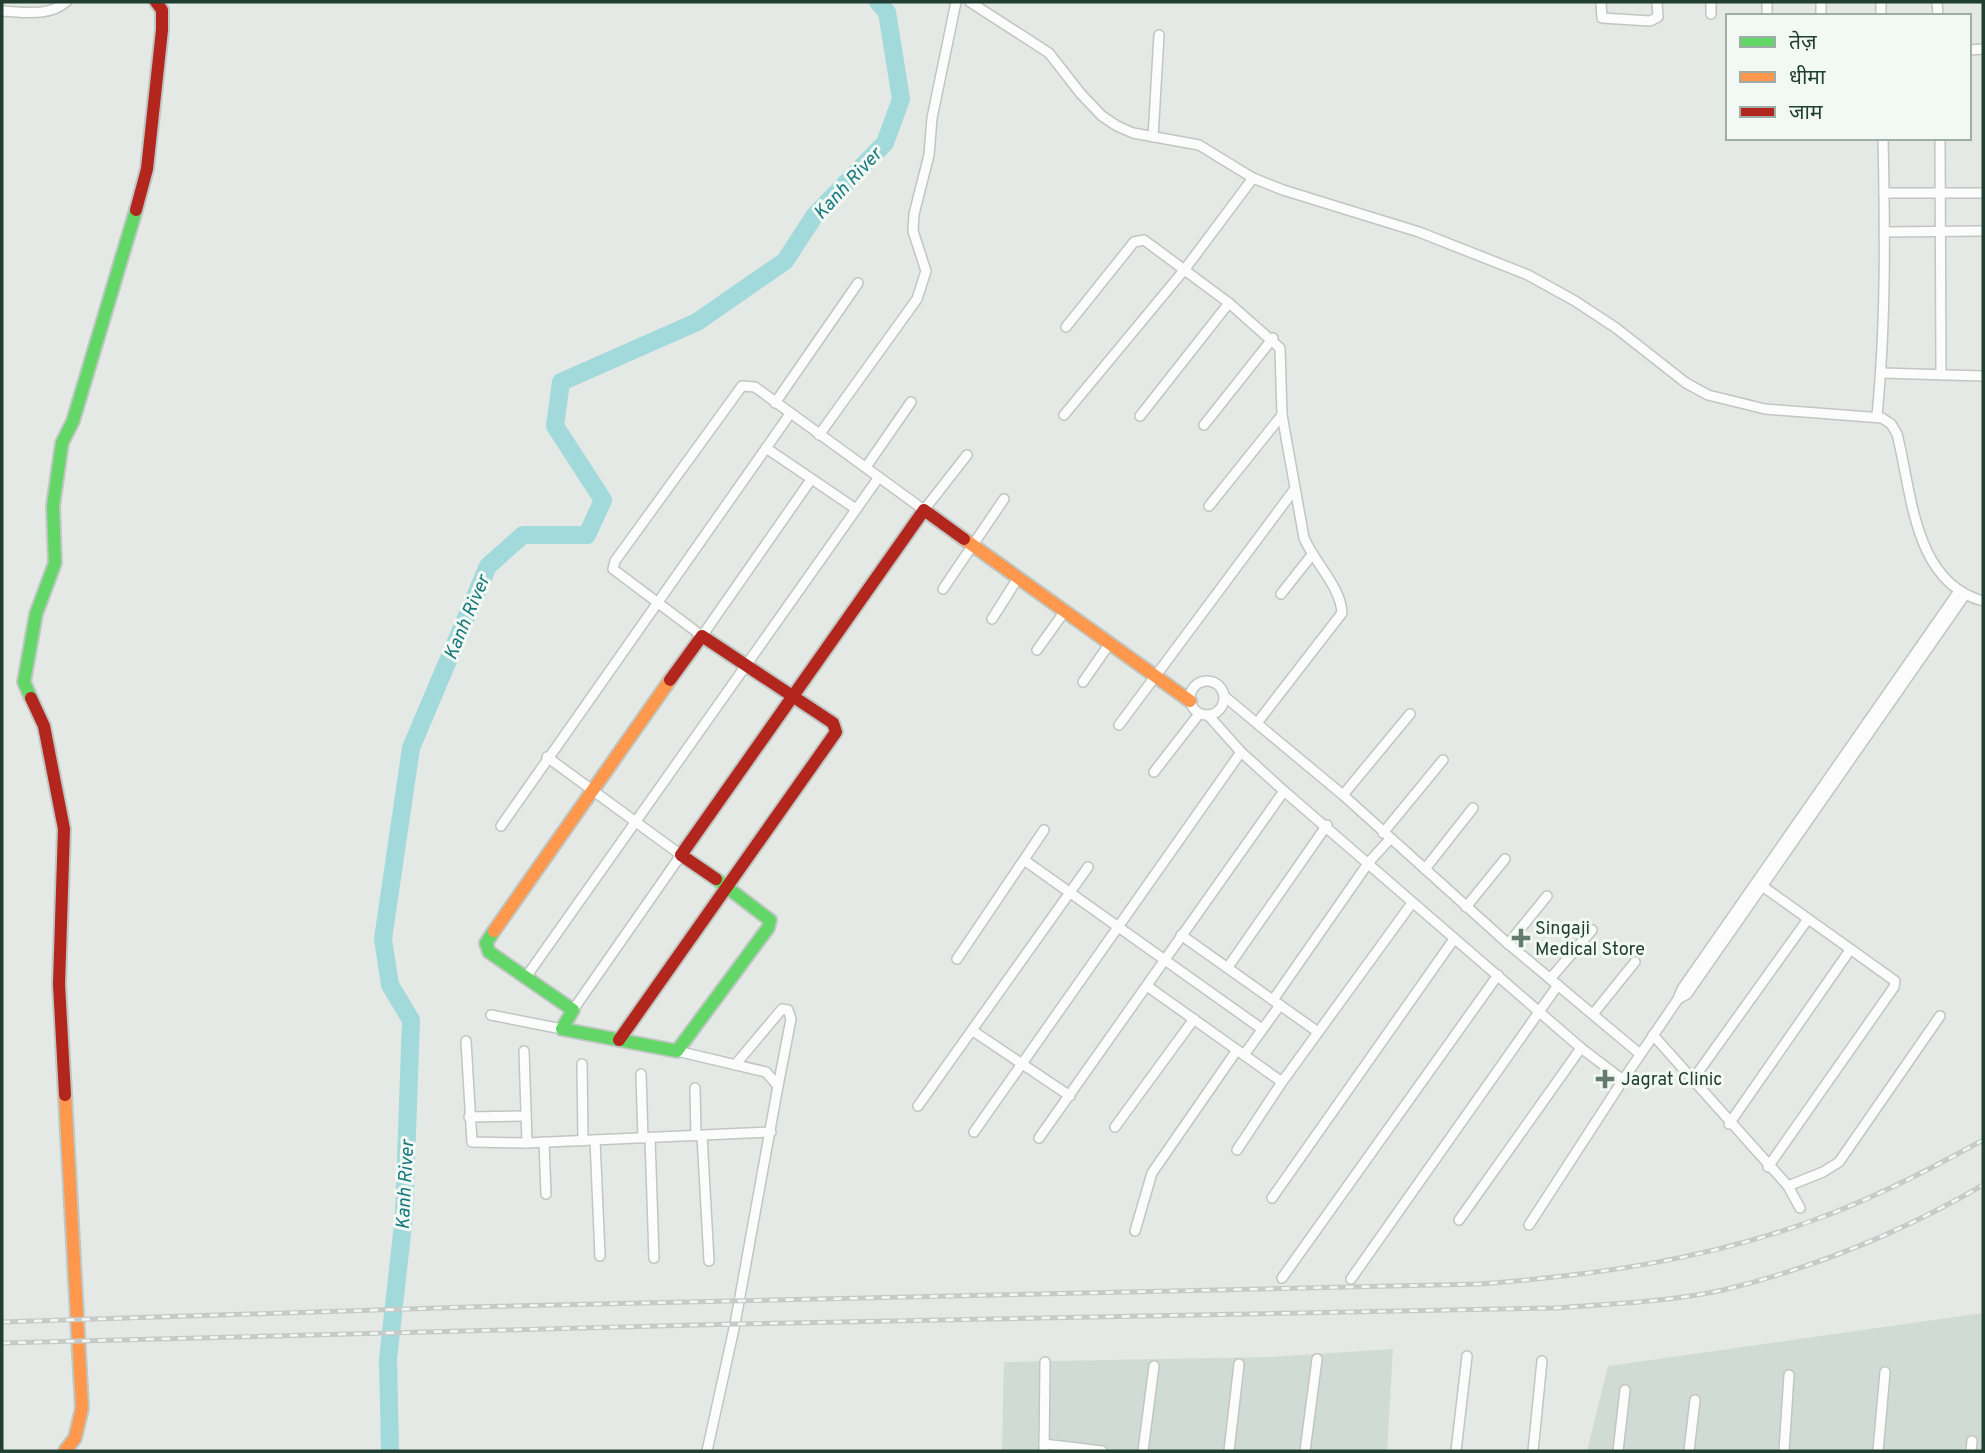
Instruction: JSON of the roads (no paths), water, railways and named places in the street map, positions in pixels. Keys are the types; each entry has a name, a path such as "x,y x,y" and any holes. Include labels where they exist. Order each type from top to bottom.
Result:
{"street":[{"path":"2,11 38,13 58,9 66,2"},
{"path":"65,1451 75,1438 82,1408 59,984 64,829 44,726 24,682 36,614 55,563 53,506 62,443 73,421 102,320 119,276 147,169 162,30 162,10 156,2"},
{"path":"819,435 917,299 925,280 926,271 913,231 914,214 929,155 934,107 956,2"},
{"path":"970,2 1049,53 1102,116 1133,133 1199,145 1253,178 1283,190 1419,232 1528,275 1586,307 1686,383 1708,395 1765,410 1877,415 1891,424 1897,434 1927,554 1946,582 1962,593 1983,601"},
{"path":"1601,2 1602,18 1650,21 1658,17 1657,2"},
{"path":"1711,2 1711,14"},
{"path":"1153,137 1159,35"},
{"path":"1877,415 1881,373 1884,232 1882,140"},
{"path":"1940,140 1941,375"},
{"path":"1064,415 1185,269 1253,178"},
{"path":"1884,193 1983,193"},
{"path":"1884,232 1983,231"},
{"path":"1066,327 1134,242 1144,240 1229,303 1273,338 1280,348 1282,415 1304,538 1311,556 1337,596 1342,613 1257,723"},
{"path":"775,403 858,283"},
{"path":"1140,416 1229,303"},
{"path":"1204,425 1273,338"},
{"path":"1881,373 1983,376"},
{"path":"618,1040 834,737 834,723 791,698 615,574 615,561 742,386 755,387 1189,701 1284,791 1327,825 1412,903 1581,1048 1623,1080"},
{"path":"866,467 911,402"},
{"path":"501,827 547,757 609,674 790,414"},
{"path":"1209,506 1282,415"},
{"path":"766,448 810,481 856,509"},
{"path":"562,1029 791,698 967,455"},
{"path":"526,977 747,668 879,477"},
{"path":"573,1010 489,952 486,943 810,481"},
{"path":"1119,725 1294,490"},
{"path":"943,589 1004,499"},
{"path":"1281,594 1311,556"},
{"path":"992,620 1018,578"},
{"path":"1529,1225 1682,989 1760,884 1962,593"},
{"path":"1037,650 1065,611"},
{"path":"1083,682 1110,643"},
{"path":"1189,701 1196,684 1208,680 1219,685 1224,696 1343,795 1508,944 1640,1054"},
{"path":"1154,772 1203,714 1220,709 1224,696"},
{"path":"1343,795 1410,714"},
{"path":"974,1132 1241,752"},
{"path":"547,757 728,889 765,912 770,920 768,928 677,1051"},
{"path":"1135,1231 1152,1173 1241,1052 1262,1029 1276,1002 1369,862 1443,760"},
{"path":"1040,1138 1284,791"},
{"path":"1424,869 1474,808"},
{"path":"1228,967 1327,825"},
{"path":"957,959 1044,830"},
{"path":"1466,907 1505,859"},
{"path":"1024,860 1262,1029"},
{"path":"918,1106 1088,867"},
{"path":"1760,884 1891,977 1894,987 1768,1167"},
{"path":"1508,944 1547,896"},
{"path":"1237,1150 1282,1082 1412,903"},
{"path":"1694,1078 1808,919"},
{"path":"1351,1279 1539,1012 1553,982 1592,930"},
{"path":"1181,935 1318,1032"},
{"path":"1272,1198 1454,939"},
{"path":"1729,1124 1850,950"},
{"path":"1593,1014 1635,962"},
{"path":"1282,1278 1498,975"},
{"path":"1147,986 1282,1082"},
{"path":"706,1451 736,1324 791,1019 788,1010 782,1009 735,1065"},
{"path":"491,1015 677,1051 766,1072 778,1086"},
{"path":"1788,1186 1823,1172 1839,1162 1940,1016"},
{"path":"1115,1127 1194,1019"},
{"path":"973,1031 1070,1096"},
{"path":"1653,1035 1694,1078 1729,1124 1788,1186 1800,1208"},
{"path":"466,1041 472,1142 527,1143 771,1132"},
{"path":"1459,1220 1581,1048"},
{"path":"524,1051 527,1143"},
{"path":"582,1064 583,1140"},
{"path":"641,1074 654,1258"},
{"path":"695,1088 709,1261"},
{"path":"469,1117 526,1116"},
{"path":"595,1140 600,1256"},
{"path":"544,1142 545,1194"},
{"path":"1456,1451 1467,1356"},
{"path":"1305,1451 1317,1359"},
{"path":"1533,1451 1542,1361"},
{"path":"1045,1362 1044,1448 1102,1451"},
{"path":"1229,1451 1239,1364"},
{"path":"1143,1451 1154,1366"},
{"path":"1878,1451 1885,1372"},
{"path":"1784,1451 1789,1375"},
{"path":"1618,1451 1625,1390"},
{"path":"1689,1451 1695,1400"}],"waterway":[{"name":"Kanh River","path":"390,1451 388,1359 404,1216 411,1020 390,985 383,939 411,748 488,566 523,535 587,535 603,500 555,426 561,382 697,322 785,261 815,215 885,143 901,99 887,12 878,2"}],"railway":[{"path":"2,1322 469,1307 1480,1284 1649,1264 1732,1246 1836,1212 1921,1173 1983,1140"},
{"path":"2,1343 735,1324 1554,1308 1617,1304 1702,1294 1791,1271 1889,1233 1983,1185"}],"place":[{"name":"Singaji Medical Store","path":"1521,938"},
{"name":"Jagrat Clinic","path":"1605,1079"}]}
